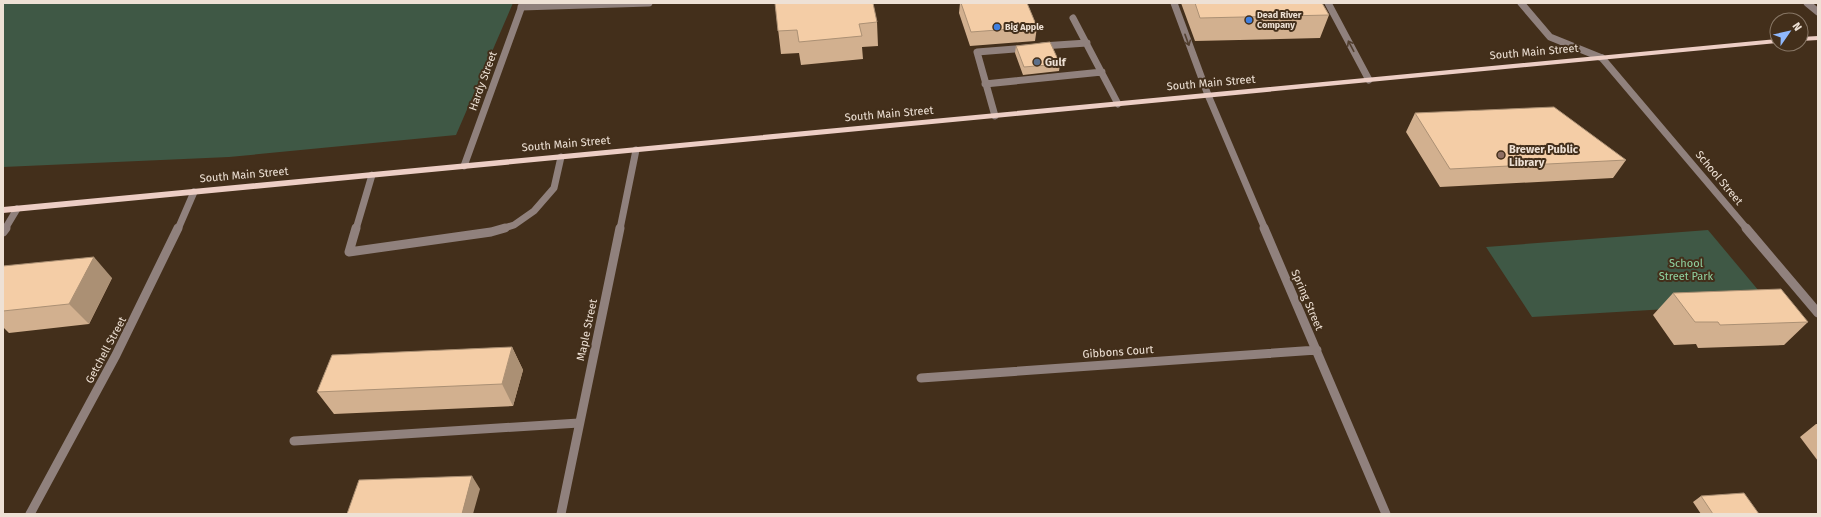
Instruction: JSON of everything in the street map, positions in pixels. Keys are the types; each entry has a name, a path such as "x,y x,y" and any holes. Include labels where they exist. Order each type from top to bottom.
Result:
{"main road":[{"name":"South Main Street","path":"3,210 1769,42"}],"street":[{"path":"522,5 649,3"},
{"name":"Spring Street","path":"1174,3 1208,95 1386,514"},
{"path":"1328,3 1370,80"},
{"path":"1521,3 1550,37 1602,58"},
{"path":"1807,3 1818,12"},
{"name":"Hardy Street","path":"464,166 522,5"},
{"path":"1073,18 1118,104"},
{"path":"994,116 977,52 1087,43"},
{"name":"School Street","path":"1602,58 1818,313"},
{"path":"985,84 1102,72"},
{"name":"Maple Street","path":"561,514 636,150"},
{"path":"372,175 349,252 491,232 514,225 534,211 554,188 561,157"},
{"name":"Getchell Street","path":"30,514 138,314 172,244 194,192"},
{"path":"3,232 17,209"},
{"name":"Gibbons Court","path":"921,378 1317,350"},
{"path":"294,441 579,423"}],"green space":[{"path":"3,3 513,3 456,135 229,157 3,167"},
{"name":"School Street Park","path":"1708,230 1769,303 1532,317 1486,247"}],"building":[{"path":"775,3 873,3 877,22 859,24 862,36 799,42 797,30 778,31"},
{"path":"961,3 1027,3 1037,27 971,32"},
{"path":"1195,3 1322,3 1329,15 1200,18"},
{"path":"1050,42 1060,64 1024,67 1016,46"},
{"path":"1554,107 1626,160 1450,169 1415,113"},
{"path":"94,257 69,304 3,311 3,266"},
{"path":"1781,289 1808,322 1720,325 1718,322 1695,322 1673,293"},
{"path":"512,347 502,384 317,392 332,355"},
{"path":"472,476 462,514 347,514 359,480"},
{"path":"1744,493 1759,514 1713,514 1701,496"}],"place":[{"name":"Dead River Company","path":"1249,20"},
{"name":"Big Apple","path":"997,27"},
{"name":"Gulf","path":"1037,62"},
{"name":"Brewer Public Library","path":"1501,155"}]}
